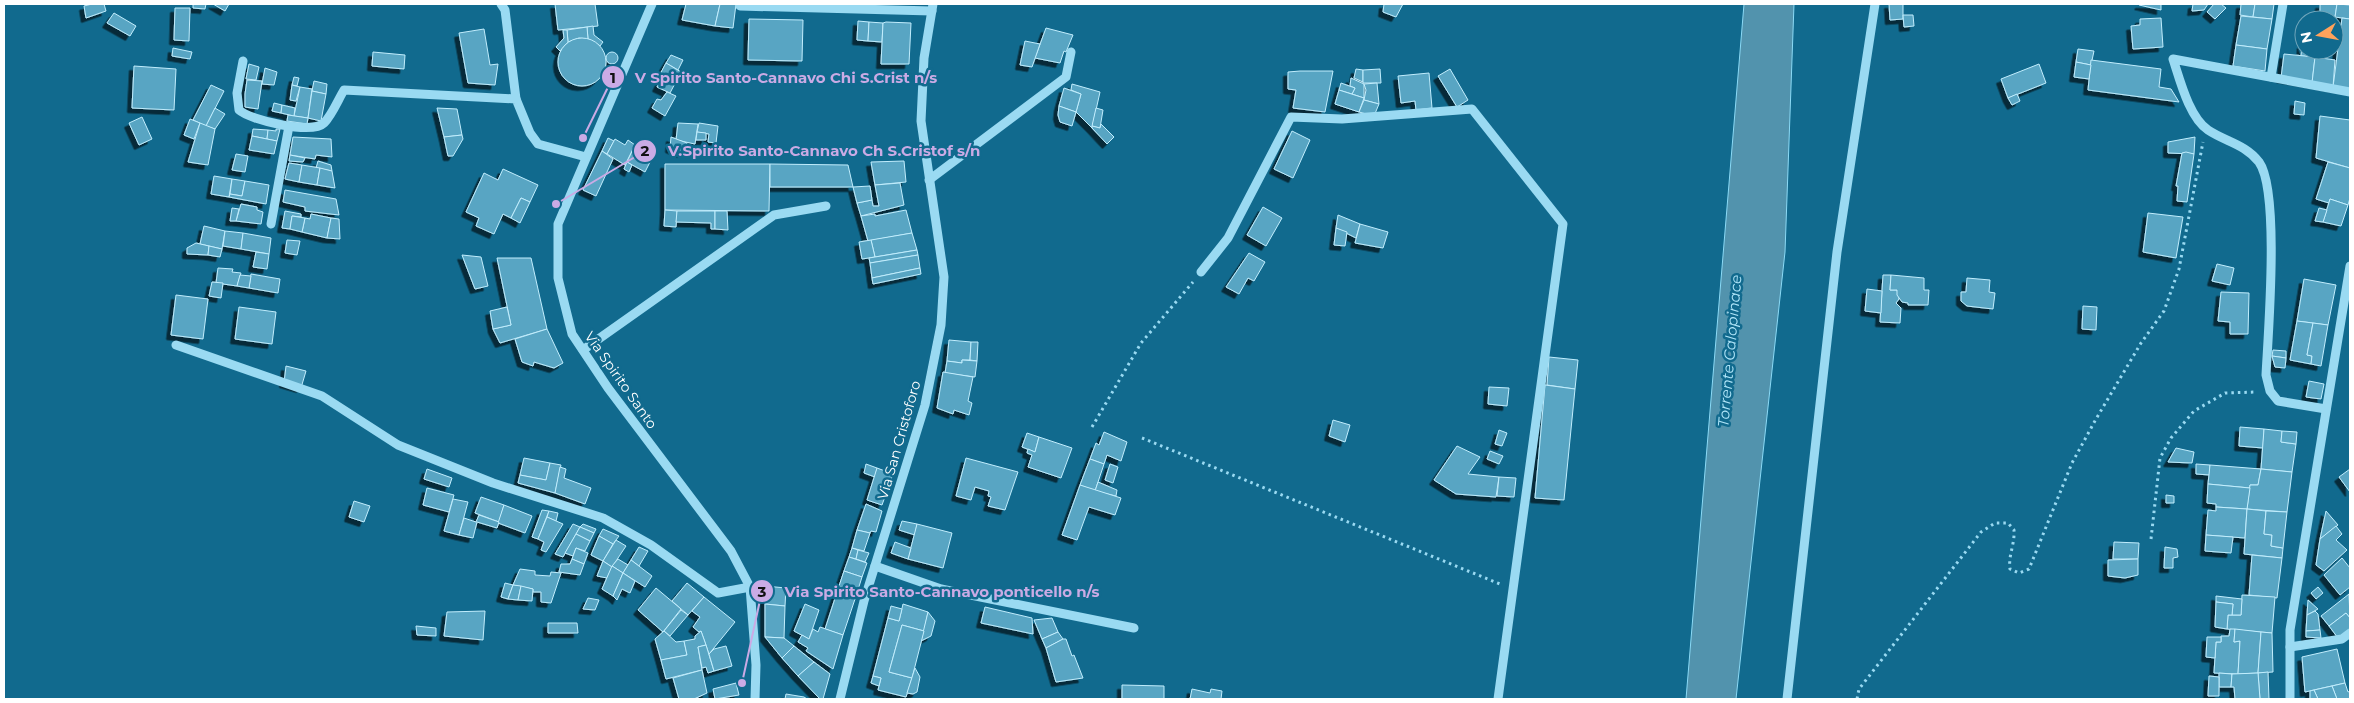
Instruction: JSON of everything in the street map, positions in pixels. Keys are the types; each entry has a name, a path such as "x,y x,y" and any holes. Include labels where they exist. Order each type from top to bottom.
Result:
{"street":[{"path":"501,4 505,10 516,99 530,133 538,144 586,156"},
{"name":"Via Spirito Santo","path":"652,4 558,224 558,278 572,334 608,388 731,551 750,587 756,665 755,699"},
{"path":"1786,699 1837,252 1875,4"},
{"path":"2270,77 2283,4"},
{"path":"740,6 933,7"},
{"name":"Via San Cristoforo","path":"840,699 875,566 925,405 941,325 944,277 921,121 924,58 933,7"},
{"path":"930,180 1066,77 1071,52"},
{"path":"2326,409 2278,401 2270,391 2266,375 2271,274 2268,183 2260,164 2247,149 2206,129 2189,106 2173,59 2350,92"},
{"path":"243,61 237,93 239,110 245,115 289,126 309,128 324,124 344,90 516,99"},
{"path":"1201,272 1228,238 1291,118 1342,119 1472,109 1563,224 1498,699"},
{"path":"271,224 289,126"},
{"path":"582,350 774,215 826,206"},
{"path":"2290,699 2290,630 2350,266"},
{"path":"176,345 322,396 406,448 493,483 603,518 651,545 718,593 750,587"},
{"path":"875,566 941,589 1134,628"},
{"path":"2290,647 2342,639 2350,633"}],"path":[{"path":"1857,699 1858,689 1981,532 1995,524 2008,523 2014,530 2015,543 2009,562 2010,569 2019,573 2030,569 2072,464 2096,418 2141,343 2164,311 2179,269 2206,129"},
{"path":"1092,427 1141,343 1201,272"},
{"path":"2151,539 2160,458 2171,438 2194,411 2225,393 2270,391"},
{"path":"1142,438 1513,589"}],"water":[{"name":"Torrente Calopinace","path":"1744,4 1794,4 1785,252 1736,699 1686,699"}],"building":[{"path":"104,4 106,11 86,18 84,6"},
{"path":"193,4 206,4 205,9 193,8"},
{"path":"213,4 229,4 225,11"},
{"path":"555,4 595,4 598,26 558,30"},
{"path":"686,4 720,4 715,26 682,20"},
{"path":"720,4 736,4 733,28 715,26"},
{"path":"1384,4 1403,4 1396,17 1383,12"},
{"path":"1889,4 1903,4 1903,19 1890,20"},
{"path":"2161,4 2161,10 2139,5"},
{"path":"2193,4 2208,4 2204,10 2192,11"},
{"path":"2214,4 2221,4 2226,8 2215,19 2207,12"},
{"path":"2241,4 2255,4 2253,17 2240,15"},
{"path":"2255,4 2274,4 2272,19 2253,17"},
{"path":"2320,4 2337,4 2336,10 2320,10"},
{"path":"2337,4 2350,5 2350,19 2344,18 2344,10 2336,10"},
{"path":"175,8 190,8 189,41 174,40"},
{"path":"114,13 136,26 130,36 107,23"},
{"path":"1903,15 1913,15 1914,26 1904,27"},
{"path":"2241,16 2272,19 2267,49 2236,45"},
{"path":"2161,18 2163,47 2133,49 2131,26 2140,25 2140,19"},
{"path":"2344,18 2350,19 2350,89 2333,87 2337,60 2344,60"},
{"path":"749,19 803,20 802,61 748,60"},
{"path":"858,21 869,22 868,41 857,40"},
{"path":"869,22 883,23 882,42 868,41"},
{"path":"883,23 911,23 909,64 881,64"},
{"path":"593,26 594,35 603,42 600,46 588,39 587,27"},
{"path":"587,27 588,39 579,38 568,42 567,30"},
{"path":"1046,28 1073,35 1060,63 1035,58"},
{"path":"484,29 490,65 498,64 495,85 468,83 459,33"},
{"path":"563,30 567,30 568,42 560,51 556,47 564,38"},
{"path":"582,38 591,40 599,45 604,53 606,62 604,71 599,79 591,84 582,86 573,84 565,79 560,71 558,62 560,53 565,45 573,40"},
{"path":"1025,41 1040,44 1032,67 1020,65"},
{"path":"2236,45 2267,49 2265,71 2233,66"},
{"path":"173,48 192,52 190,59 172,56"},
{"path":"2078,49 2094,51 2091,65 2076,62"},
{"path":"373,52 405,55 404,69 372,66"},
{"path":"612,52 618,58 612,64 606,58"},
{"path":"2284,54 2294,55 2294,60 2315,60 2312,83 2281,78"},
{"path":"671,55 683,60 678,70 666,63"},
{"path":"2091,60 2161,69 2159,87 2171,89 2179,102 2088,90"},
{"path":"2315,60 2335,60 2333,87 2312,83"},
{"path":"2076,62 2091,65 2089,79 2074,77"},
{"path":"666,63 681,72 670,93 657,87 662,77 659,76"},
{"path":"249,64 259,67 256,80 246,79"},
{"path":"2039,64 2046,83 2008,98 2001,79"},
{"path":"134,66 176,69 174,110 132,108"},
{"path":"265,68 277,72 274,85 262,84"},
{"path":"1356,69 1363,70 1363,82 1354,78"},
{"path":"1380,69 1381,83 1363,83 1363,70"},
{"path":"1450,69 1468,100 1457,107 1438,76"},
{"path":"1333,71 1325,112 1293,108 1296,90 1288,89 1288,72"},
{"path":"1429,73 1432,108 1416,110 1415,101 1401,103 1398,76"},
{"path":"294,77 299,78 297,86 292,85"},
{"path":"1351,78 1364,84 1364,98 1352,94 1355,88 1350,86"},
{"path":"247,80 262,81 258,109 245,107"},
{"path":"314,81 327,84 326,94 312,91"},
{"path":"1341,83 1355,88 1352,94 1339,90"},
{"path":"1377,83 1379,104 1364,100 1366,90 1364,84"},
{"path":"1072,84 1100,92 1092,128 1076,112 1081,94 1071,90"},
{"path":"211,85 224,91 206,126 193,120"},
{"path":"292,85 300,87 296,101 290,100"},
{"path":"300,87 312,89 308,118 294,116"},
{"path":"1064,88 1081,94 1076,112 1059,106"},
{"path":"1339,90 1364,98 1359,112 1335,104"},
{"path":"312,91 326,94 321,121 308,118"},
{"path":"667,92 676,96 665,116 652,108 657,99 661,100"},
{"path":"2017,94 2020,101 2012,105 2008,98"},
{"path":"1364,100 1379,104 1374,116 1359,112"},
{"path":"2295,101 2305,103 2304,115 2294,114"},
{"path":"274,103 282,105 281,113 272,111"},
{"path":"282,105 295,108 294,116 281,113"},
{"path":"1059,106 1076,112 1072,126 1060,122 1058,115"},
{"path":"215,108 225,114 215,129 206,126"},
{"path":"437,108 457,109 462,135 444,137"},
{"path":"1096,108 1103,110 1100,128 1092,126"},
{"path":"288,115 308,118 307,124 287,121"},
{"path":"2320,116 2350,120 2350,168 2316,158"},
{"path":"142,117 152,139 139,145 129,123"},
{"path":"190,119 200,123 194,139 184,135"},
{"path":"200,123 215,129 208,165 188,162"},
{"path":"678,123 698,124 695,144 676,140"},
{"path":"699,123 718,126 716,143 708,142 709,134 697,132"},
{"path":"1101,124 1114,137 1107,144 1092,128 1092,126 1100,128"},
{"path":"253,129 268,130 267,139 252,136"},
{"path":"276,129 280,129 277,141 267,139 268,130 276,131"},
{"path":"1292,131 1310,140 1293,178 1274,169"},
{"path":"697,132 706,133 706,140 696,140"},
{"path":"462,135 463,139 453,156 448,156 444,137"},
{"path":"252,136 277,141 274,154 249,150"},
{"path":"293,137 331,139 332,157 316,155 315,159 290,155"},
{"path":"671,137 687,143 682,153 670,148"},
{"path":"2195,137 2194,154 2168,153 2168,142"},
{"path":"608,138 614,141 607,154 602,151"},
{"path":"615,139 625,145 628,140 635,145 625,165 607,154"},
{"path":"635,145 653,156 645,172 627,162"},
{"path":"602,151 613,159 596,196 583,190"},
{"path":"2182,153 2194,154 2187,202 2177,201 2178,186 2176,186"},
{"path":"236,154 248,156 245,172 232,170"},
{"path":"290,155 305,158 303,162 289,161"},
{"path":"318,161 331,165 332,171 316,168"},
{"path":"904,161 906,182 875,185 871,162"},
{"path":"627,162 632,165 629,172 624,169"},
{"path":"2328,162 2350,168 2350,198 2348,205 2330,199 2329,203 2316,199"},
{"path":"289,163 302,165 299,182 285,179"},
{"path":"665,164 770,164 769,211 665,210"},
{"path":"770,164 848,165 853,187 770,187"},
{"path":"302,165 320,168 317,185 299,182"},
{"path":"320,168 332,171 335,188 317,185"},
{"path":"503,169 538,185 530,202 521,198 511,218 503,214 494,234 476,226 479,218 466,212 484,173 498,180"},
{"path":"214,176 232,179 229,197 211,194"},
{"path":"232,179 245,181 242,196 230,194"},
{"path":"245,181 269,185 266,204 229,197 230,194 242,196"},
{"path":"900,183 904,205 861,216 857,203 872,200 873,206 879,206 875,185"},
{"path":"870,186 872,200 857,203 853,187"},
{"path":"285,190 336,199 339,215 305,211 305,207 283,202"},
{"path":"521,198 530,202 520,223 511,218"},
{"path":"2330,199 2348,205 2341,226 2323,222"},
{"path":"241,204 257,207 257,210 263,212 261,224 236,221"},
{"path":"1263,207 1282,218 1266,246 1247,235"},
{"path":"232,208 239,209 236,221 230,221"},
{"path":"2319,208 2327,210 2323,222 2315,221"},
{"path":"665,210 677,211 676,227 664,226"},
{"path":"906,210 912,233 868,241 861,216 875,214 875,216"},
{"path":"285,211 301,214 301,217 292,216 290,229 282,228"},
{"path":"677,211 715,211 715,229 711,229 711,223 676,222"},
{"path":"715,211 727,211 728,230 715,229"},
{"path":"2148,213 2183,217 2176,258 2143,252"},
{"path":"311,214 331,218 327,238 302,232 305,218 310,219"},
{"path":"1338,215 1360,224 1356,238 1336,228"},
{"path":"292,216 305,218 302,232 290,229"},
{"path":"331,218 339,219 340,239 327,238"},
{"path":"1360,224 1388,232 1383,248 1355,243"},
{"path":"204,226 225,231 222,249 200,244"},
{"path":"1336,228 1347,232 1345,246 1334,245"},
{"path":"225,231 243,233 241,249 223,246"},
{"path":"243,233 271,238 269,254 241,249"},
{"path":"912,233 917,250 875,257 871,240"},
{"path":"287,240 300,241 297,255 285,253"},
{"path":"871,240 875,257 862,259 859,242"},
{"path":"196,243 209,246 208,255 187,254 187,248"},
{"path":"209,246 222,249 220,257 208,255"},
{"path":"917,250 918,255 870,263 869,258"},
{"path":"256,252 269,254 267,269 253,267"},
{"path":"1249,253 1265,262 1254,281 1248,278 1239,294 1226,287"},
{"path":"462,255 481,257 488,286 475,289"},
{"path":"918,255 920,268 872,278 870,263"},
{"path":"497,258 531,258 547,329 500,343 493,329 511,325"},
{"path":"2217,264 2234,268 2230,285 2212,281"},
{"path":"218,268 233,269 232,272 241,273 237,286 216,283"},
{"path":"920,268 921,274 873,284 872,278"},
{"path":"251,274 280,279 278,293 249,288"},
{"path":"240,275 251,276 249,288 237,286"},
{"path":"1883,275 1891,275 1890,290 1897,290 1899,299 1896,303 1901,308 1900,323 1880,322"},
{"path":"1891,275 1924,278 1924,290 1929,290 1928,305 1908,305 1908,303 1902,302 1897,295 1897,290 1890,290"},
{"path":"1967,278 1990,280 1989,292 1995,293 1993,309 1967,306 1961,301 1961,292 1966,292"},
{"path":"2304,279 2336,285 2328,325 2297,321"},
{"path":"212,282 223,283 221,298 209,296"},
{"path":"1867,289 1882,291 1881,313 1865,311"},
{"path":"2221,292 2249,293 2248,334 2230,334 2230,322 2218,321"},
{"path":"176,295 208,299 203,339 171,335"},
{"path":"2083,306 2097,307 2096,330 2082,329"},
{"path":"239,307 276,312 272,344 235,339"},
{"path":"507,307 511,325 493,329 490,311"},
{"path":"2297,321 2313,323 2307,355 2312,356 2311,364 2290,360"},
{"path":"2313,323 2328,325 2321,366 2311,364 2312,356 2307,355"},
{"path":"547,329 563,363 554,368 534,362 533,366 522,362 515,339"},
{"path":"949,340 971,342 970,360 962,360 962,363 947,361"},
{"path":"971,342 978,342 977,361 970,360"},
{"path":"2273,350 2286,351 2286,358 2272,356"},
{"path":"2272,356 2286,358 2285,368 2275,367"},
{"path":"1549,357 1578,360 1575,389 1547,385"},
{"path":"962,360 977,361 975,377 945,373 947,361 962,363"},
{"path":"286,366 306,371 301,388 284,383"},
{"path":"943,372 973,377 968,401 972,403 969,415 954,410 953,414 937,408"},
{"path":"2309,381 2324,384 2321,399 2306,397"},
{"path":"1545,385 1575,389 1564,500 1535,498"},
{"path":"1489,387 1509,388 1507,406 1488,404"},
{"path":"1333,420 1350,425 1345,442 1329,436"},
{"path":"2240,427 2264,429 2263,448 2239,446"},
{"path":"2264,429 2282,431 2281,442 2296,444 2292,472 2261,469"},
{"path":"1499,430 1507,433 1502,446 1495,444"},
{"path":"2282,431 2297,432 2296,444 2281,442"},
{"path":"1104,432 1127,442 1121,461 1107,455 1104,464 1090,459 1096,443 1099,445"},
{"path":"1027,433 1039,437 1035,452 1022,447"},
{"path":"1039,437 1072,448 1061,478 1028,467 1032,455 1027,453 1028,449 1035,452"},
{"path":"1457,446 1480,457 1468,474 1499,477 1496,497 1456,494 1434,480"},
{"path":"2176,448 2194,452 2192,463 2168,462"},
{"path":"1490,451 1503,456 1499,464 1487,459"},
{"path":"524,458 550,463 546,480 520,475"},
{"path":"966,458 1018,472 1005,510 988,506 991,497 988,496 989,491 975,487 971,500 956,496"},
{"path":"1090,459 1104,464 1095,491 1080,485"},
{"path":"550,463 561,465 555,493 518,483 520,475 546,480"},
{"path":"866,464 877,468 875,477 864,473"},
{"path":"1110,464 1118,467 1113,483 1105,480"},
{"path":"2196,464 2210,465 2210,475 2196,474"},
{"path":"2210,465 2261,469 2258,485 2250,485 2250,488 2208,484"},
{"path":"560,467 566,469 564,478 591,488 585,504 555,493"},
{"path":"877,468 893,474 882,505 867,500"},
{"path":"427,469 452,478 449,487 424,479"},
{"path":"2261,469 2292,472 2287,512 2247,509 2250,485 2258,485"},
{"path":"2350,469 2350,492 2339,477"},
{"path":"1499,477 1516,478 1514,497 1497,496"},
{"path":"1098,482 1117,490 1116,496 1095,491"},
{"path":"2208,484 2250,488 2247,509 2216,507 2216,504 2207,503"},
{"path":"1080,485 1121,498 1115,515 1089,507 1077,540 1062,535"},
{"path":"427,488 454,495 449,512 423,505"},
{"path":"2166,495 2174,496 2174,503 2166,503"},
{"path":"481,497 504,505 499,522 475,513"},
{"path":"453,499 468,502 459,535 444,531"},
{"path":"354,501 370,506 364,522 349,517"},
{"path":"866,504 882,511 876,532 871,531 870,533 857,530"},
{"path":"504,505 532,516 525,533 498,523"},
{"path":"2216,507 2247,509 2245,538 2206,535 2208,510 2216,511"},
{"path":"2247,509 2266,511 2264,534 2272,535 2271,546 2283,548 2282,558 2244,554"},
{"path":"542,510 549,511 538,539 532,537"},
{"path":"549,511 558,513 556,521 547,517"},
{"path":"2266,511 2287,512 2283,548 2271,546 2272,535 2264,534"},
{"path":"2326,511 2338,525 2320,539"},
{"path":"479,515 499,522 497,528 477,522 473,538 459,535 464,518 476,522"},
{"path":"547,517 563,524 546,552 541,550 544,542 538,539"},
{"path":"902,521 917,524 915,535 899,530"},
{"path":"573,524 580,527 563,557 555,554"},
{"path":"583,524 596,529 594,533 580,527"},
{"path":"917,524 952,533 943,568 908,559"},
{"path":"2336,526 2342,534 2336,540 2347,550 2324,571 2316,565 2320,539"},
{"path":"580,527 594,533 590,541 576,534"},
{"path":"603,529 619,536 613,544 599,536"},
{"path":"857,530 870,533 864,551 852,548"},
{"path":"576,534 590,541 585,551 576,548 573,556 565,553"},
{"path":"2206,535 2233,537 2231,553 2205,551"},
{"path":"599,536 613,544 603,561 591,555"},
{"path":"616,540 626,546 612,567 603,561"},
{"path":"895,542 911,548 908,559 891,553"},
{"path":"2114,542 2139,543 2138,559 2113,559"},
{"path":"639,547 648,551 639,566 631,560"},
{"path":"2165,547 2177,549 2178,557 2173,558 2173,568 2164,568"},
{"path":"576,548 588,553 584,564 572,559"},
{"path":"852,548 858,550 856,559 849,557"},
{"path":"858,550 869,553 865,562 856,559"},
{"path":"2252,555 2282,558 2277,598 2249,595"},
{"path":"849,557 867,563 862,577 844,571"},
{"path":"2342,558 2350,568 2350,587 2340,595 2324,575"},
{"path":"572,559 584,564 580,575 559,572 561,564 570,564"},
{"path":"618,559 628,565 623,573 612,566"},
{"path":"2138,559 2138,575 2125,578 2108,576 2108,560"},
{"path":"631,560 652,576 645,587 623,573"},
{"path":"603,561 612,567 607,578 597,576"},
{"path":"612,566 623,573 613,596 602,589"},
{"path":"520,569 535,571 535,575 550,576 551,572 561,573 551,603 541,602 541,592 533,592 533,589 513,585"},
{"path":"844,571 862,577 857,593 839,586"},
{"path":"623,573 635,581 630,593 622,589 617,600 613,596"},
{"path":"505,583 513,585 508,599 501,597"},
{"path":"687,583 704,597 688,615 672,601"},
{"path":"513,585 521,586 518,600 508,599"},
{"path":"521,586 533,589 532,601 518,600"},
{"path":"765,586 786,588 785,606 765,604"},
{"path":"839,586 857,593 843,635 825,629"},
{"path":"2318,587 2323,593 2316,599 2311,593"},
{"path":"656,588 681,609 663,632 638,610"},
{"path":"2349,594 2350,618 2346,613 2329,626 2321,616"},
{"path":"2242,595 2275,597 2272,633 2227,629 2228,615 2241,615"},
{"path":"2216,596 2242,599 2241,615 2232,615 2233,604 2216,602"},
{"path":"704,597 735,622 709,654 701,631 699,632 693,627 700,617 692,611"},
{"path":"588,598 599,600 595,610 583,609"},
{"path":"2308,600 2318,609 2307,615"},
{"path":"2216,602 2233,604 2232,615 2228,615 2227,629 2215,627"},
{"path":"765,604 785,606 784,638 765,637"},
{"path":"805,604 819,610 809,639 794,631"},
{"path":"903,604 928,612 924,631 902,625 889,672 912,678 906,697 878,690 881,678 873,676 888,618 899,621"},
{"path":"891,606 902,609 899,621 888,618"},
{"path":"985,607 1032,618 1033,634 981,623"},
{"path":"681,610 688,615 670,636 664,631"},
{"path":"485,611 483,640 444,636 447,612"},
{"path":"2315,611 2318,614 2320,630 2306,631 2307,615"},
{"path":"928,612 935,621 931,636 921,641"},
{"path":"2346,613 2350,618 2350,629 2338,638 2329,626"},
{"path":"1052,618 1058,632 1042,639 1034,620"},
{"path":"548,623 577,623 578,633 548,633"},
{"path":"902,625 924,631 912,678 889,672"},
{"path":"416,626 436,628 436,636 417,635"},
{"path":"820,627 843,635 833,669 806,651 808,648 798,642 802,635 809,639 813,629 818,632"},
{"path":"2230,629 2235,629 2234,642 2240,641 2238,674 2214,673 2216,642 2221,642 2221,636 2229,636"},
{"path":"2235,629 2261,632 2258,673 2238,674 2240,641 2234,642"},
{"path":"2320,630 2321,638 2306,637 2306,631"},
{"path":"664,631 676,642 684,641 687,655 661,660 655,639"},
{"path":"701,631 706,645 698,647 702,670 666,679 661,660 687,655 684,641 695,639 695,636"},
{"path":"1058,632 1063,639 1046,648 1042,639"},
{"path":"2261,632 2272,633 2273,672 2258,673"},
{"path":"765,637 784,638 794,646 782,658"},
{"path":"2207,637 2221,637 2221,642 2216,642 2215,658 2206,657"},
{"path":"1066,639 1083,678 1056,682 1046,648"},
{"path":"706,645 714,671 708,673 706,667 702,668 698,647"},
{"path":"726,646 732,666 714,671 709,654 714,649"},
{"path":"794,646 814,662 798,676 782,658"},
{"path":"2337,649 2345,683 2305,692 2302,657"},
{"path":"814,662 830,674 823,699 820,699 798,676"},
{"path":"915,668 920,677 917,692 913,694 907,693"},
{"path":"702,670 707,693 694,699 679,699 673,678"},
{"path":"2268,672 2269,699 2260,699 2258,673"},
{"path":"2219,673 2232,674 2231,687 2219,687"},
{"path":"2258,673 2260,699 2235,699 2234,687 2231,687 2232,674"},
{"path":"873,676 881,678 879,686 871,683"},
{"path":"2209,676 2219,677 2219,696 2208,696"},
{"path":"736,683 739,695 715,699 713,689"},
{"path":"2345,683 2348,692 2350,691 2350,699 2337,699 2332,686"},
{"path":"1122,685 1164,686 1164,699 1122,699"},
{"path":"2332,686 2337,699 2318,699 2314,690"},
{"path":"1192,689 1210,693 1211,689 1222,691 1221,699 1190,699"},
{"path":"2314,690 2318,699 2310,699 2310,691"},
{"path":"786,694 804,697 807,699 785,699"}],"place":[{"name":"V Spirito Santo-Cannavo Chi S.Crist n/s","path":"583,138"},
{"name":"V.Spirito Santo-Cannavo Ch S.Cristof s/n","path":"556,204"},
{"name":"Via Spirito Santo-Cannavo ponticello n/s","path":"742,683"}]}
